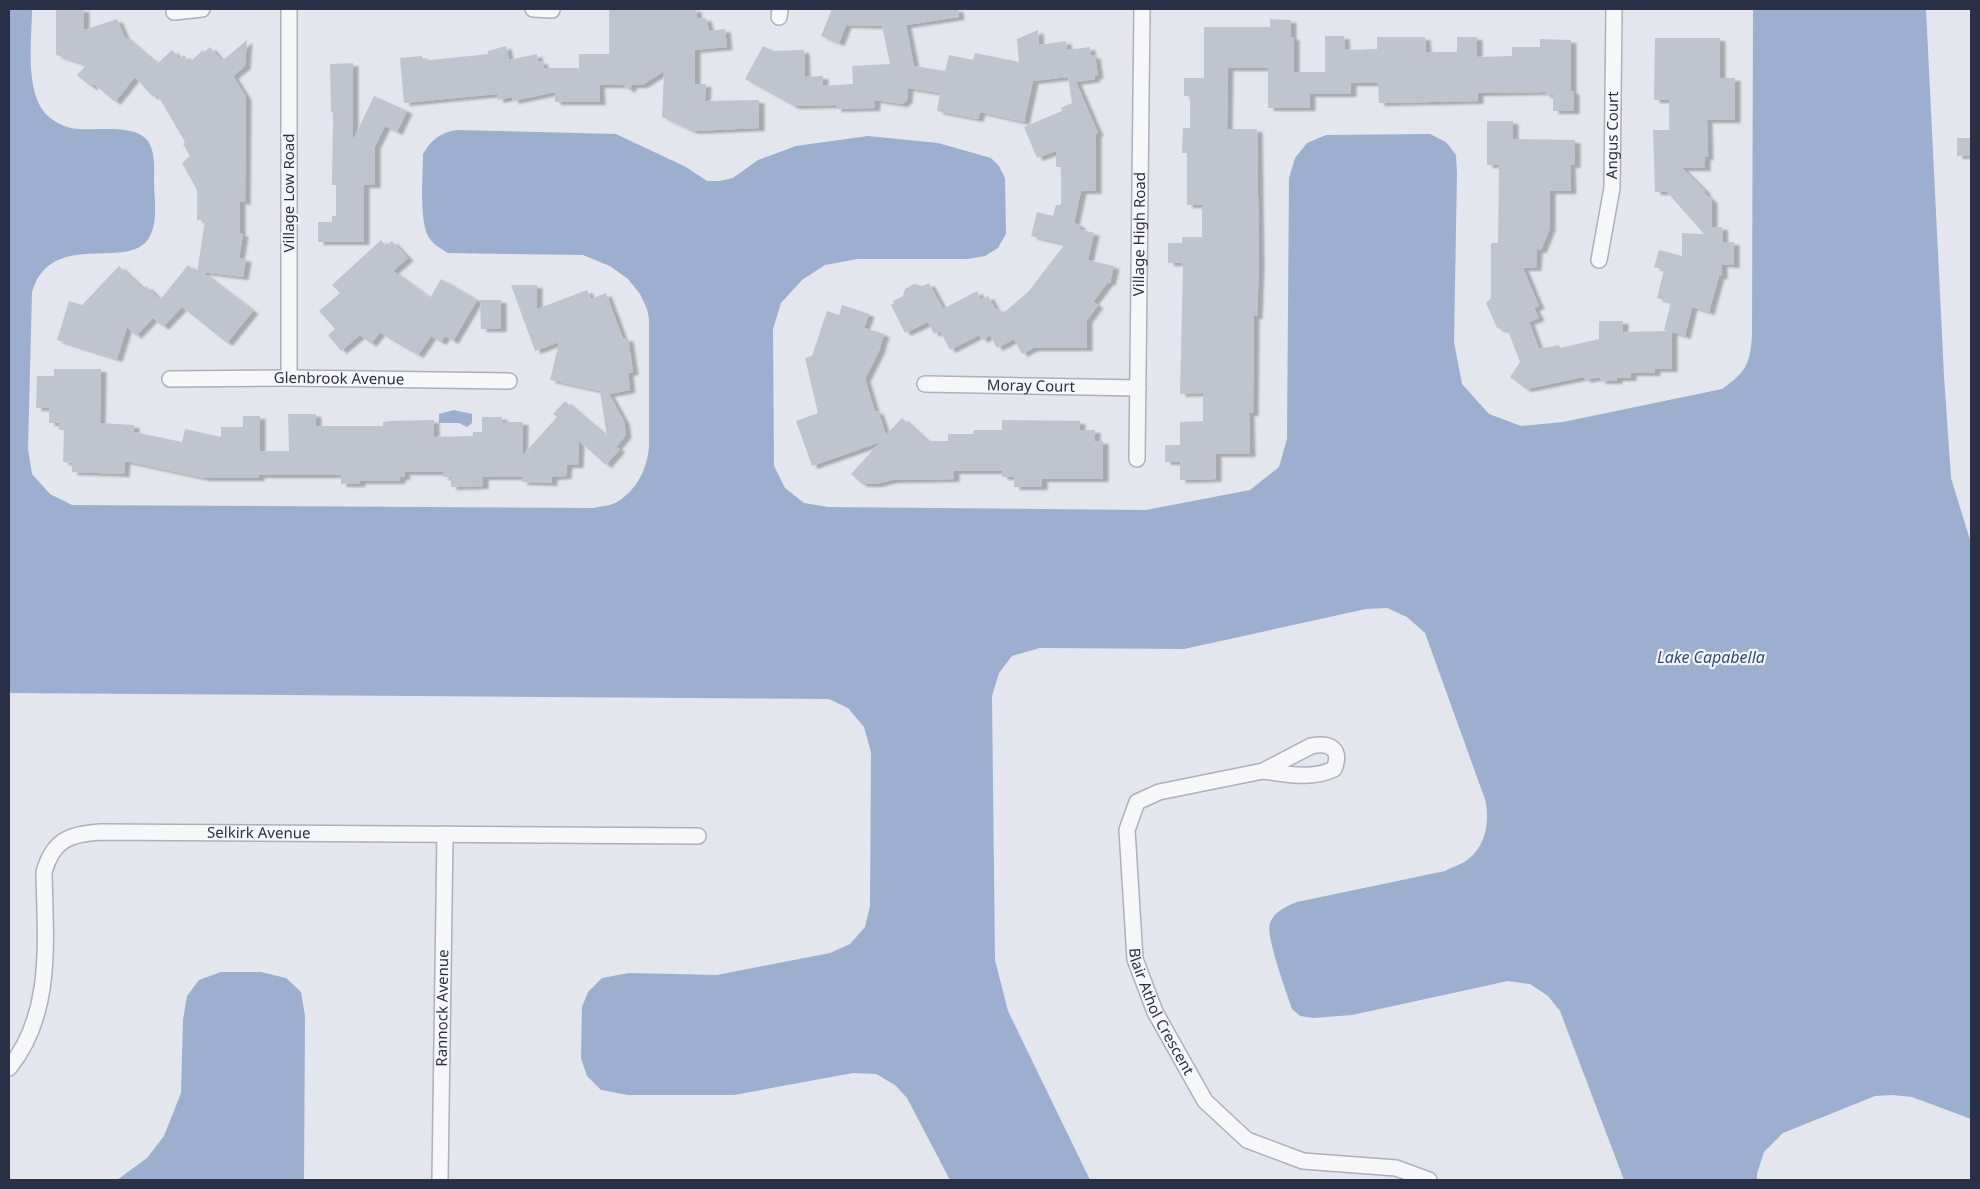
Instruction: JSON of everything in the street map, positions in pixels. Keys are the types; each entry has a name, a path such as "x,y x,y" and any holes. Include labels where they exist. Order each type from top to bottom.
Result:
{"street":[{"path":"174,12 202,9"},
{"name":"Village Low Road","path":"288,378 289,9"},
{"path":"533,9 552,10"},
{"name":"Village High Road","path":"1137,459 1142,9"},
{"name":"Angus Court","path":"1599,260 1612,188 1614,9"},
{"name":"Glenbrook Avenue","path":"170,379 288,378 509,381"},
{"name":"Moray Court","path":"925,384 1138,388"},
{"name":"Blair Athol Crescent","path":"1263,770 1159,792 1137,802 1127,830 1135,958 1156,1012 1205,1101 1247,1140 1303,1160 1396,1168 1428,1180"},
{"name":"Selkirk Avenue","path":"9,1068 29,1038 38,1012 45,965 44,872 48,859 54,848 64,840 81,834 101,832 698,836"},
{"name":"Rannock Avenue","path":"440,1180 445,834"}],"water":[{"name":"Lake Capabella","path":"9,9 32,9 32,79 40,105 47,115 58,123 71,128 115,129 138,133 146,139 151,147 154,159 154,221 151,234 143,245 117,253 83,254 67,257 52,263 40,275 32,292 28,449 32,474 50,494 72,505 594,508 615,503 624,497 640,478 646,463 649,447 649,319 647,309 640,294 628,279 610,266 583,255 448,253 434,244 428,236 423,219 423,154 437,138 445,133 456,130 616,134 686,167 707,181 733,178 758,160 796,146 868,136 938,143 991,158 999,166 1005,178 1006,234 998,248 985,256 967,259 857,259 825,265 802,280 781,303 773,329 774,466 785,488 804,503 828,507 1146,510 1250,490 1279,467 1287,439 1289,178 1295,158 1307,143 1326,135 1430,134 1446,142 1456,155 1454,342 1462,384 1489,414 1521,426 1563,422 1722,389 1737,377 1745,367 1750,354 1752,336 1753,9 1926,9 1944,376 1951,478 1971,543 1971,1119 1912,1097 1875,1096 1783,1133 1764,1152 1757,1180 1624,1180 1560,1011 1548,996 1530,984 1508,981 1352,1015 1314,1018 1300,1016 1292,1009 1277,965 1269,930 1272,919 1278,912 1297,902 1445,871 1465,862 1478,848 1485,834 1486,802 1425,633 1407,617 1387,608 1366,609 1184,649 1040,648 1012,656 999,673 992,696 995,960 1008,1011 1090,1180 950,1180 907,1098 895,1085 876,1074 853,1073 734,1095 628,1095 601,1090 587,1076 581,1058 582,1007 588,992 602,978 629,973 717,975 830,953 850,944 865,927 870,906 871,752 864,727 848,708 829,699 9,693"},
{"path":"454,410 472,414 472,423 467,427 459,423 439,423 439,414"},
{"path":"221,972 261,972 286,978 301,992 305,1016 304,1180 117,1180 147,1158 164,1136 181,1093 183,1020 187,996 199,980"}],"building":[{"path":"56,9 84,9 84,30 117,19 124,36 157,64 172,50 178,57 181,58 184,55 190,62 203,50 204,52 210,47 222,61 247,40 245,66 233,76 246,97 245,202 240,201 240,233 243,234 239,258 246,259 243,277 202,272 253,311 227,343 182,307 163,327 153,318 136,336 127,327 117,359 57,340 69,301 82,305 119,266 143,289 146,286 160,300 188,265 197,273 205,220 197,220 197,190 182,163 190,156 183,144 185,142 157,94 153,97 135,77 115,102 94,84 91,87 77,75 86,65 56,55"},
{"path":"609,9 696,9 697,19 706,18 709,31 725,29 727,47 695,50 695,84 706,84 705,101 759,100 759,128 693,131 662,117 664,71 642,85 632,85 629,90 623,85 599,85 600,102 555,102 555,92 513,101 512,97 498,100 497,94 404,103 400,58 422,56 422,61 488,54 488,51 506,46 509,60 537,54 538,62 542,61 544,68 579,68 579,54 609,54"},
{"path":"832,9 958,9 959,17 906,25 914,66 945,71 949,55 973,60 975,53 1019,62 1017,39 1038,30 1039,45 1066,41 1067,50 1090,47 1091,56 1095,55 1098,76 1094,76 1095,79 1076,82 1098,133 1096,134 1096,191 1081,191 1074,223 1080,225 1079,229 1094,233 1088,260 1114,266 1110,283 1108,282 1093,302 1098,305 1087,320 1087,348 1033,348 1022,354 1014,339 997,348 990,335 982,340 979,335 950,350 940,331 934,334 928,322 905,333 891,305 894,303 893,301 903,296 905,289 914,284 922,286 929,283 943,309 977,291 981,300 988,296 996,310 999,308 1002,314 1028,292 1065,244 1031,236 1037,212 1053,216 1056,205 1061,205 1061,167 1056,167 1056,151 1037,158 1024,127 1062,111 1061,108 1072,103 1068,77 1033,81 1024,122 980,112 978,119 937,111 940,93 908,88 907,100 902,104 875,100 875,108 836,109 836,105 794,106 745,79 763,46 773,51 804,50 805,77 823,76 823,86 853,84 852,66 890,64 882,26 846,25 839,43 821,36"},
{"path":"1270,19 1291,20 1291,37 1294,37 1294,72 1325,72 1325,36 1344,36 1345,50 1377,49 1377,37 1425,37 1426,52 1457,52 1457,37 1477,37 1477,57 1512,56 1512,47 1540,47 1540,39 1571,40 1571,91 1574,91 1574,111 1553,111 1553,95 1545,95 1545,92 1478,93 1478,101 1379,103 1378,83 1351,83 1351,94 1310,94 1310,108 1268,108 1268,68 1228,68 1227,129 1257,129 1259,264 1257,316 1254,316 1253,413 1249,413 1250,454 1216,454 1216,479 1180,480 1180,462 1165,462 1165,445 1180,445 1180,422 1203,421 1203,393 1180,394 1183,265 1181,263 1168,263 1168,243 1182,243 1182,237 1202,237 1202,205 1187,205 1187,153 1182,153 1183,128 1190,128 1190,96 1184,96 1184,78 1204,78 1204,27 1270,27"},
{"path":"1655,38 1720,38 1720,78 1735,78 1735,120 1707,120 1708,157 1705,157 1705,168 1682,168 1712,200 1712,227 1722,227 1723,242 1734,242 1734,265 1722,264 1722,276 1719,276 1709,312 1692,307 1685,336 1672,332 1672,369 1655,369 1655,373 1631,373 1631,378 1617,378 1617,381 1600,381 1600,377 1585,380 1584,377 1526,389 1510,377 1520,362 1508,331 1497,328 1486,303 1491,298 1491,243 1498,243 1499,165 1487,165 1487,121 1513,121 1513,139 1575,140 1575,165 1570,165 1571,191 1550,191 1550,228 1541,250 1537,250 1536,268 1523,268 1539,306 1534,308 1539,318 1529,322 1539,349 1559,345 1560,348 1599,339 1599,321 1623,321 1623,332 1668,331 1664,330 1671,302 1657,298 1664,270 1654,267 1659,250 1682,256 1682,233 1704,234 1667,192 1655,192 1653,130 1669,130 1669,100 1654,100"},
{"path":"353,63 353,140 374,96 407,111 397,132 385,126 375,146 375,185 364,185 364,242 318,242 318,222 332,222 332,216 336,216 336,185 332,185 333,113 331,112 330,64"},
{"path":"1957,138 1971,138 1971,156 1957,156"},
{"path":"381,240 386,246 392,241 408,258 393,271 430,298 441,279 477,300 453,341 445,336 441,342 431,336 418,355 380,332 371,344 360,335 341,351 328,335 335,329 319,311 340,293 332,285"},
{"path":"511,285 537,285 537,309 587,290 591,299 606,293 623,339 628,338 633,372 628,373 630,390 609,394 624,421 626,435 616,447 620,449 606,465 579,441 578,465 567,465 566,476 552,477 552,483 522,482 522,477 483,477 483,486 451,487 451,477 443,477 443,472 404,472 405,477 400,477 400,481 360,481 360,484 341,484 341,475 259,475 259,478 204,478 125,461 124,474 72,472 72,463 63,462 64,430 59,430 59,423 49,423 49,408 36,408 37,376 54,376 54,369 101,369 100,423 134,425 134,432 182,442 185,429 221,437 221,427 243,427 243,416 260,416 260,451 289,451 288,414 316,414 316,426 383,426 383,422 390,421 434,420 434,437 473,436 473,432 482,432 482,417 502,417 502,422 523,422 522,456 557,417 553,414 565,401 607,437 600,391 550,380 559,342 535,351"},
{"path":"480,300 501,300 501,329 481,329"},
{"path":"842,305 869,314 864,328 884,334 879,351 865,379 875,412 878,411 886,435 902,418 927,441 948,441 948,434 973,434 974,430 1002,430 1002,420 1080,421 1080,430 1095,430 1095,441 1103,441 1103,479 1042,479 1042,487 1014,487 1014,477 1002,477 1002,471 954,471 954,479 892,480 876,484 862,484 851,474 880,442 812,466 796,421 818,413 805,358 812,356 827,311 839,315"}]}
